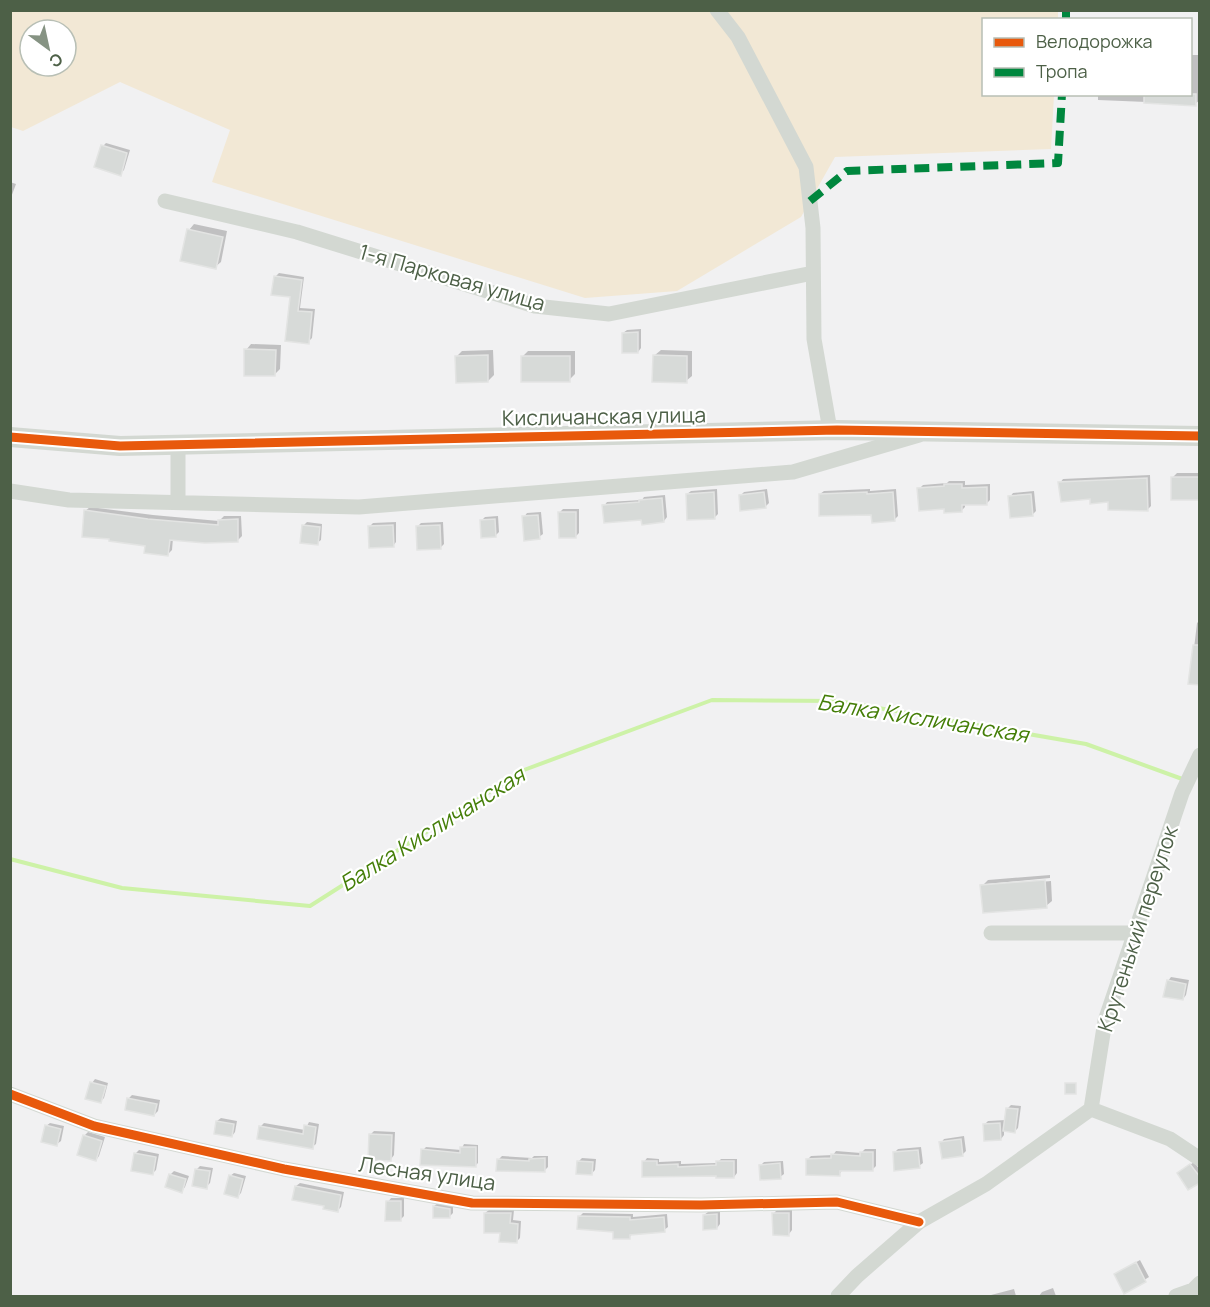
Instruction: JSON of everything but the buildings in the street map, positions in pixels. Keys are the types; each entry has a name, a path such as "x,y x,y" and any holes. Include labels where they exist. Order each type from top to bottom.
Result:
{"street":[{"path":"717,10 738,37 806,167 810,201 814,339 831,430"},
{"name":"1-я Парковая улица","path":"165,201 297,232 535,306 609,314 813,273"},
{"name":"Кисличанская улица","path":"10,437 120,446 831,430 1200,436"},
{"path":"10,491 69,500 358,507 794,472 930,432"},
{"path":"178,444 178,502"},
{"name":"Крутенький переулок","path":"1091,1109 1105,1021 1182,794 1200,755"},
{"path":"992,933 1134,933"},
{"name":"Лесная улица","path":"10,1094 94,1126 284,1169 472,1203 701,1205 837,1202 919,1222"},
{"path":"838,1296 857,1276 919,1222 986,1184 1091,1109 1170,1138 1200,1159"},
{"path":"1176,1296 1193,1290 1200,1283"}],"shaded area":[{"path":"10,11 1058,11 1058,18 982,18 982,96 1054,96 1051,149 835,157 801,217 677,291 585,298 212,182 230,130 120,82 23,131 11,127"}],"waterway":[{"name":"Балка Кисличанская","path":"10,859 122,888 310,906 524,770 712,700 838,701 1086,744 1185,780"}],"marked path":[{"path":"1066,10 1066,18"},
{"path":"810,201 847,171 1058,163 1062,96"}],"cycle path":[{"path":"10,437 120,446 837,430 1200,436"},
{"path":"10,1094 94,1126 284,1169 472,1203 701,1205 837,1202 919,1222"}]}
